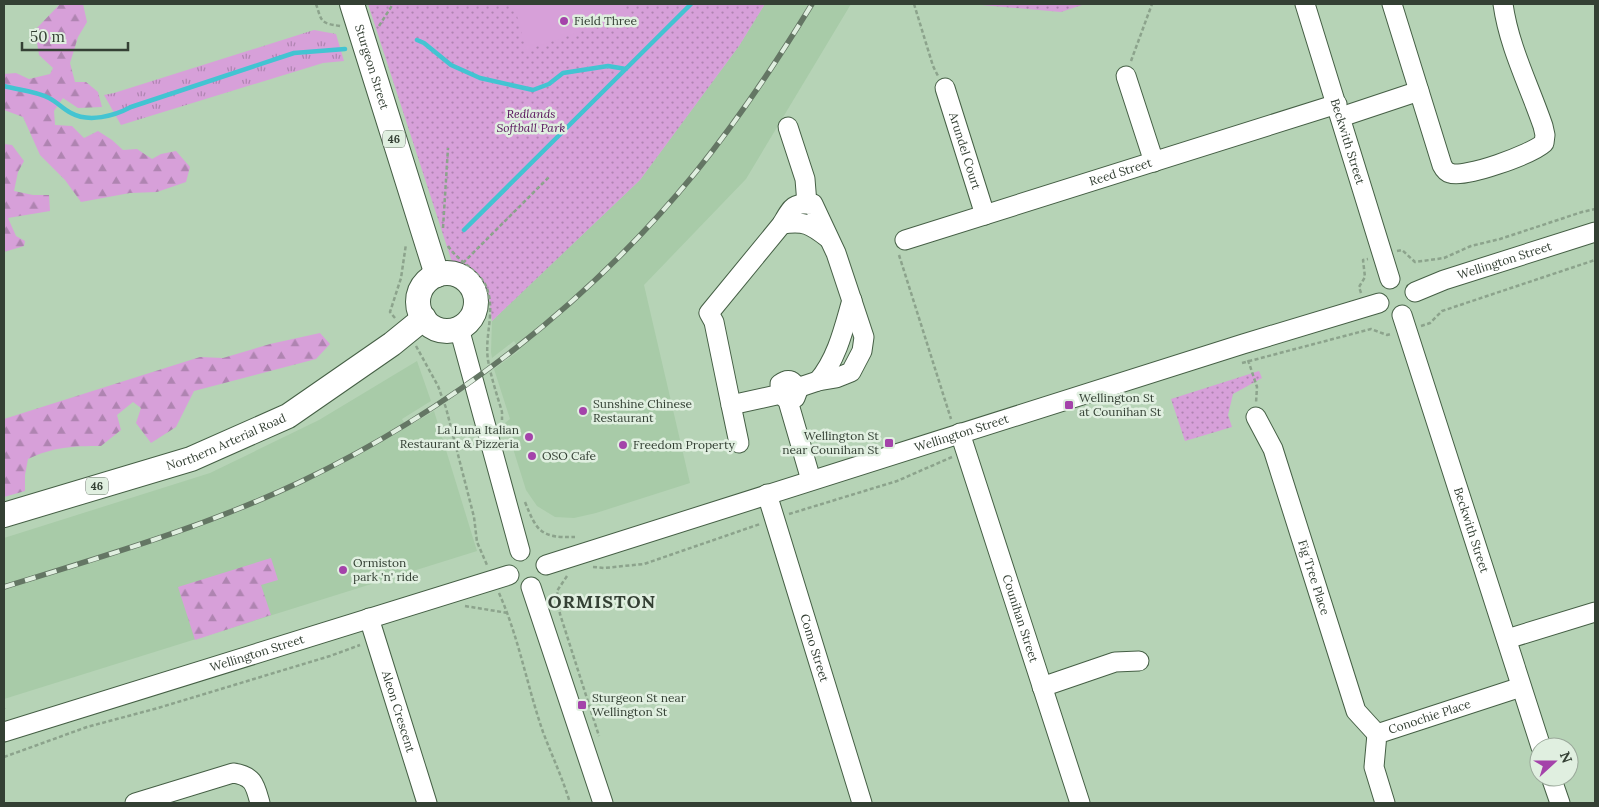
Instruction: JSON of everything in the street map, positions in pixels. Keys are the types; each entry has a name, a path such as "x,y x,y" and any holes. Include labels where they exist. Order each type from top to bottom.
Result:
{"main road":[{"name":"Sturgeon Street","path":"352,4 437,275"},
{"path":"451,273 458,275 465,279 474,290 476,305 474,312 470,319 459,328 440,329 428,323 424,318 418,302 420,293 423,286 437,275 451,273"},
{"name":"Northern Arterial Road","path":"4,515 191,458 288,416 392,344 424,318"}],"street":[{"name":"Beckwith Street","path":"1305,4 1390,279"},
{"path":"1392,4 1442,165 1447,172 1452,174 1461,174 1496,164 1530,152 1544,143 1543,126 1509,36 1503,4"},
{"path":"1126,76 1154,162"},
{"name":"Arundel Court","path":"945,88 985,215"},
{"name":"Reed Street","path":"905,240 1154,162 1339,110 1419,91"},
{"path":"788,127 805,179 807,204"},
{"path":"732,405 790,395 818,381 836,378 850,372 862,351 864,337 852,300 828,238 812,204 801,203 791,208 782,224 709,313 714,322 739,442"},
{"path":"782,224 800,222 815,228 828,238"},
{"name":"Wellington Street","path":"1415,292 1444,280 1595,232"},
{"path":"1398,278 1405,280 1415,292 1413,306 1408,311 1404,322 1371,305 1378,295 1379,288 1390,279 1398,278"},
{"name":"Wellington Street","path":"546,565 960,433 1246,353 1371,305"},
{"name":"Beckwith Street","path":"1404,322 1538,737"},
{"path":"459,328 520,551"},
{"path":"790,395 815,479"},
{"name":"Fig Tree Place","path":"1256,417 1274,449 1356,711 1377,734"},
{"name":"Counihan Street","path":"960,433 1080,803"},
{"name":"Como Street","path":"767,494 862,803"},
{"path":"520,551 536,552 544,560 546,565 543,579 540,583 531,587 518,585 502,577 510,561 520,551"},
{"name":"Wellington Street","path":"4,732 502,577"},
{"path":"531,587 602,803"},
{"path":"1507,639 1595,612"},
{"name":"Aleon Crescent","path":"369,618 427,803"},
{"path":"1042,687 1115,662 1139,661"},
{"name":"Conochie Place","path":"1386,803 1374,767 1377,734 1521,687"},
{"path":"135,803 234,773 244,774 254,783 260,803"},
{"path":"1554,787 1560,803"}],"path":[{"path":"316,4 321,22 344,27"},
{"path":"379,27 393,4"},
{"path":"914,4 933,66 945,88"},
{"path":"1126,76 1152,4"},
{"path":"440,224 443,232 448,148"},
{"path":"463,263 549,177"},
{"path":"1371,330 1371,305 1359,287 1365,277 1363,260 1402,250 1415,262 1444,258 1471,246 1500,239 1595,209"},
{"path":"405,238 406,245 401,278 390,312 424,360 444,400 474,517 477,542 502,577 508,613 543,732 570,803"},
{"path":"905,240 896,243 949,417 960,433"},
{"path":"447,244 463,263 474,270 484,284 489,297 488,359 502,412 502,421"},
{"path":"1239,364 1246,353 1371,330 1387,335 1404,322 1430,323 1442,310 1595,260"},
{"path":"1246,353 1257,387 1256,417"},
{"path":"584,567 604,568 644,564 774,519 897,481 965,451"},
{"path":"523,497 534,522 542,532 549,536 582,536"},
{"path":"570,574 557,592 560,614 602,744"},
{"path":"4,757 87,727 158,708 330,656 376,639"}],"shaded area":[{"path":"765,4 851,4 746,179 644,285 690,483 596,513 574,518 555,517 537,506 526,490 505,423 510,419 494,369 520,350 514,341 492,358 492,321 640,180 739,46"},
{"path":"417,361 431,401 402,419 407,427 434,411 477,551 4,699 4,538 210,473 319,420"}],"green space":[{"path":"60,4 83,4 87,22 78,37 70,63 75,82 86,82 98,92 102,107 78,108 63,98 54,111 55,125 72,126 84,138 98,131 123,150 137,149 152,159 161,154 176,151 190,167 186,182 157,192 130,193 81,202 65,180 40,155 23,117 4,110 4,74 16,73 29,79 50,74 53,68 39,55 35,30"},
{"name":"Redlands Softball Park","path":"368,4 765,4 739,46 640,180 492,321 488,290 473,270 452,262"},
{"name":"Field Three","path":"514,4 624,4 627,16 526,50"},
{"path":"970,4 1085,4 1061,12"},
{"path":"314,30 336,34 344,61 323,63 121,125 104,95 114,93"},
{"path":"4,144 12,145 24,161 18,172 14,191 33,195 49,195 50,211 8,218 16,236 25,241 24,246 4,252"},
{"path":"320,333 330,344 316,359 194,391 176,427 151,443 136,423 141,408 133,402 117,415 121,430 101,446 63,448 28,459 25,491 4,497 4,419 200,357 223,358 270,344"},
{"path":"1259,371 1262,378 1233,394 1228,415 1232,427 1185,441 1171,399"},
{"path":"271,558 278,580 261,585 271,615 195,640 178,587"}],"waterway":[{"path":"464,230 691,4"},
{"path":"417,40 424,43 451,65 480,78 533,90 549,84 563,73 608,66 626,69"},
{"path":"4,86 33,92 52,100 78,116 93,118 117,113 294,53 345,49"}],"railway":[{"path":"4,587 154,540 264,498 356,453 411,422 463,387 563,309 610,266 654,221 726,133 812,4"}],"place":[{"name":"Field Three","path":"564,21"},
{"name":"Wellington St at Counihan St","path":"1069,405"},
{"name":"Sunshine Chinese Restaurant","path":"583,411"},
{"name":"La Luna Italian Restaurant & Pizzeria","path":"529,437"},
{"name":"Wellington St near Counihan St","path":"889,443"},
{"name":"Freedom Property","path":"623,445"},
{"name":"OSO Cafe","path":"532,456"},
{"name":"Ormiston park 'n' ride","path":"343,570"},
{"name":"Sturgeon St near Wellington St","path":"582,705"}],"district":[{"name":"ORMISTON","path":"602,602"}]}
